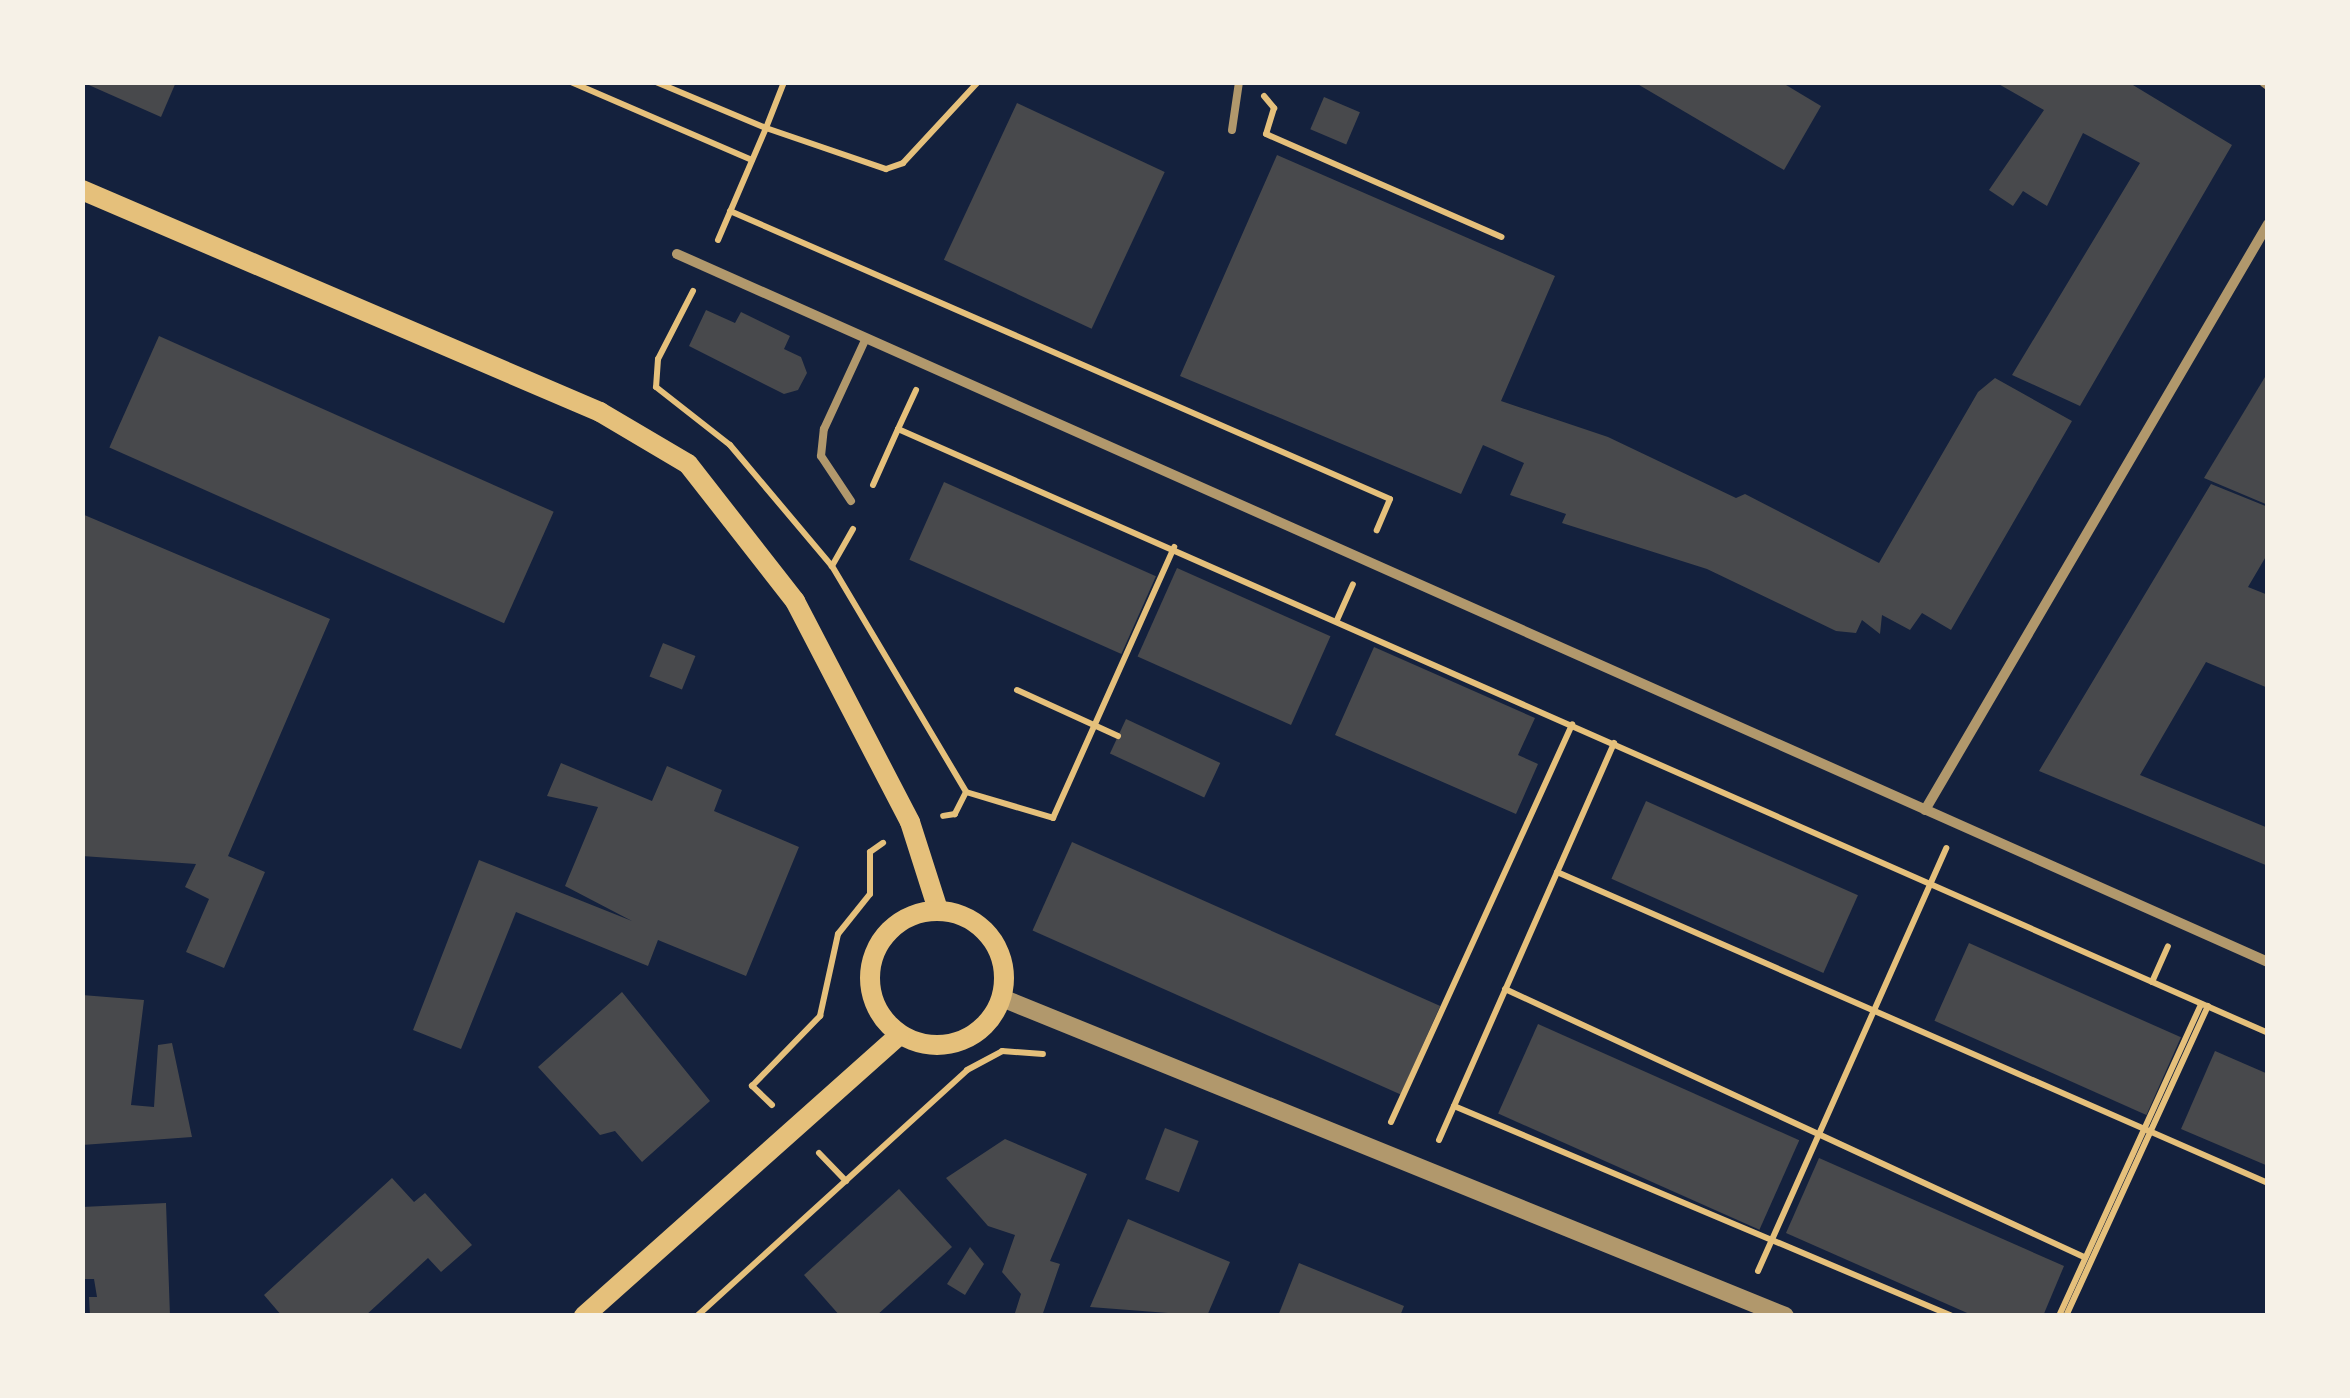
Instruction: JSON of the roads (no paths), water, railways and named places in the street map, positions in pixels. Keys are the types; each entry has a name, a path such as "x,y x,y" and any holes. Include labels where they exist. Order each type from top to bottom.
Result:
{"main road":[{"path":"84,191 600,412 688,464 795,601 910,822 938,910"},
{"path":"938,910 972,921 996,946 1002,998 959,1042 900,1035 872,1001 872,958 898,924 938,910"},
{"path":"584,1316 900,1035"}],"street":[{"path":"1925,810 2268,224"},
{"path":"676,254 2268,962"},
{"path":"1002,998 1427,1167 1785,1316"}],"lane":[{"path":"1232,130 1239,82"},
{"path":"851,501 830,480 824,429 866,338"}]}
